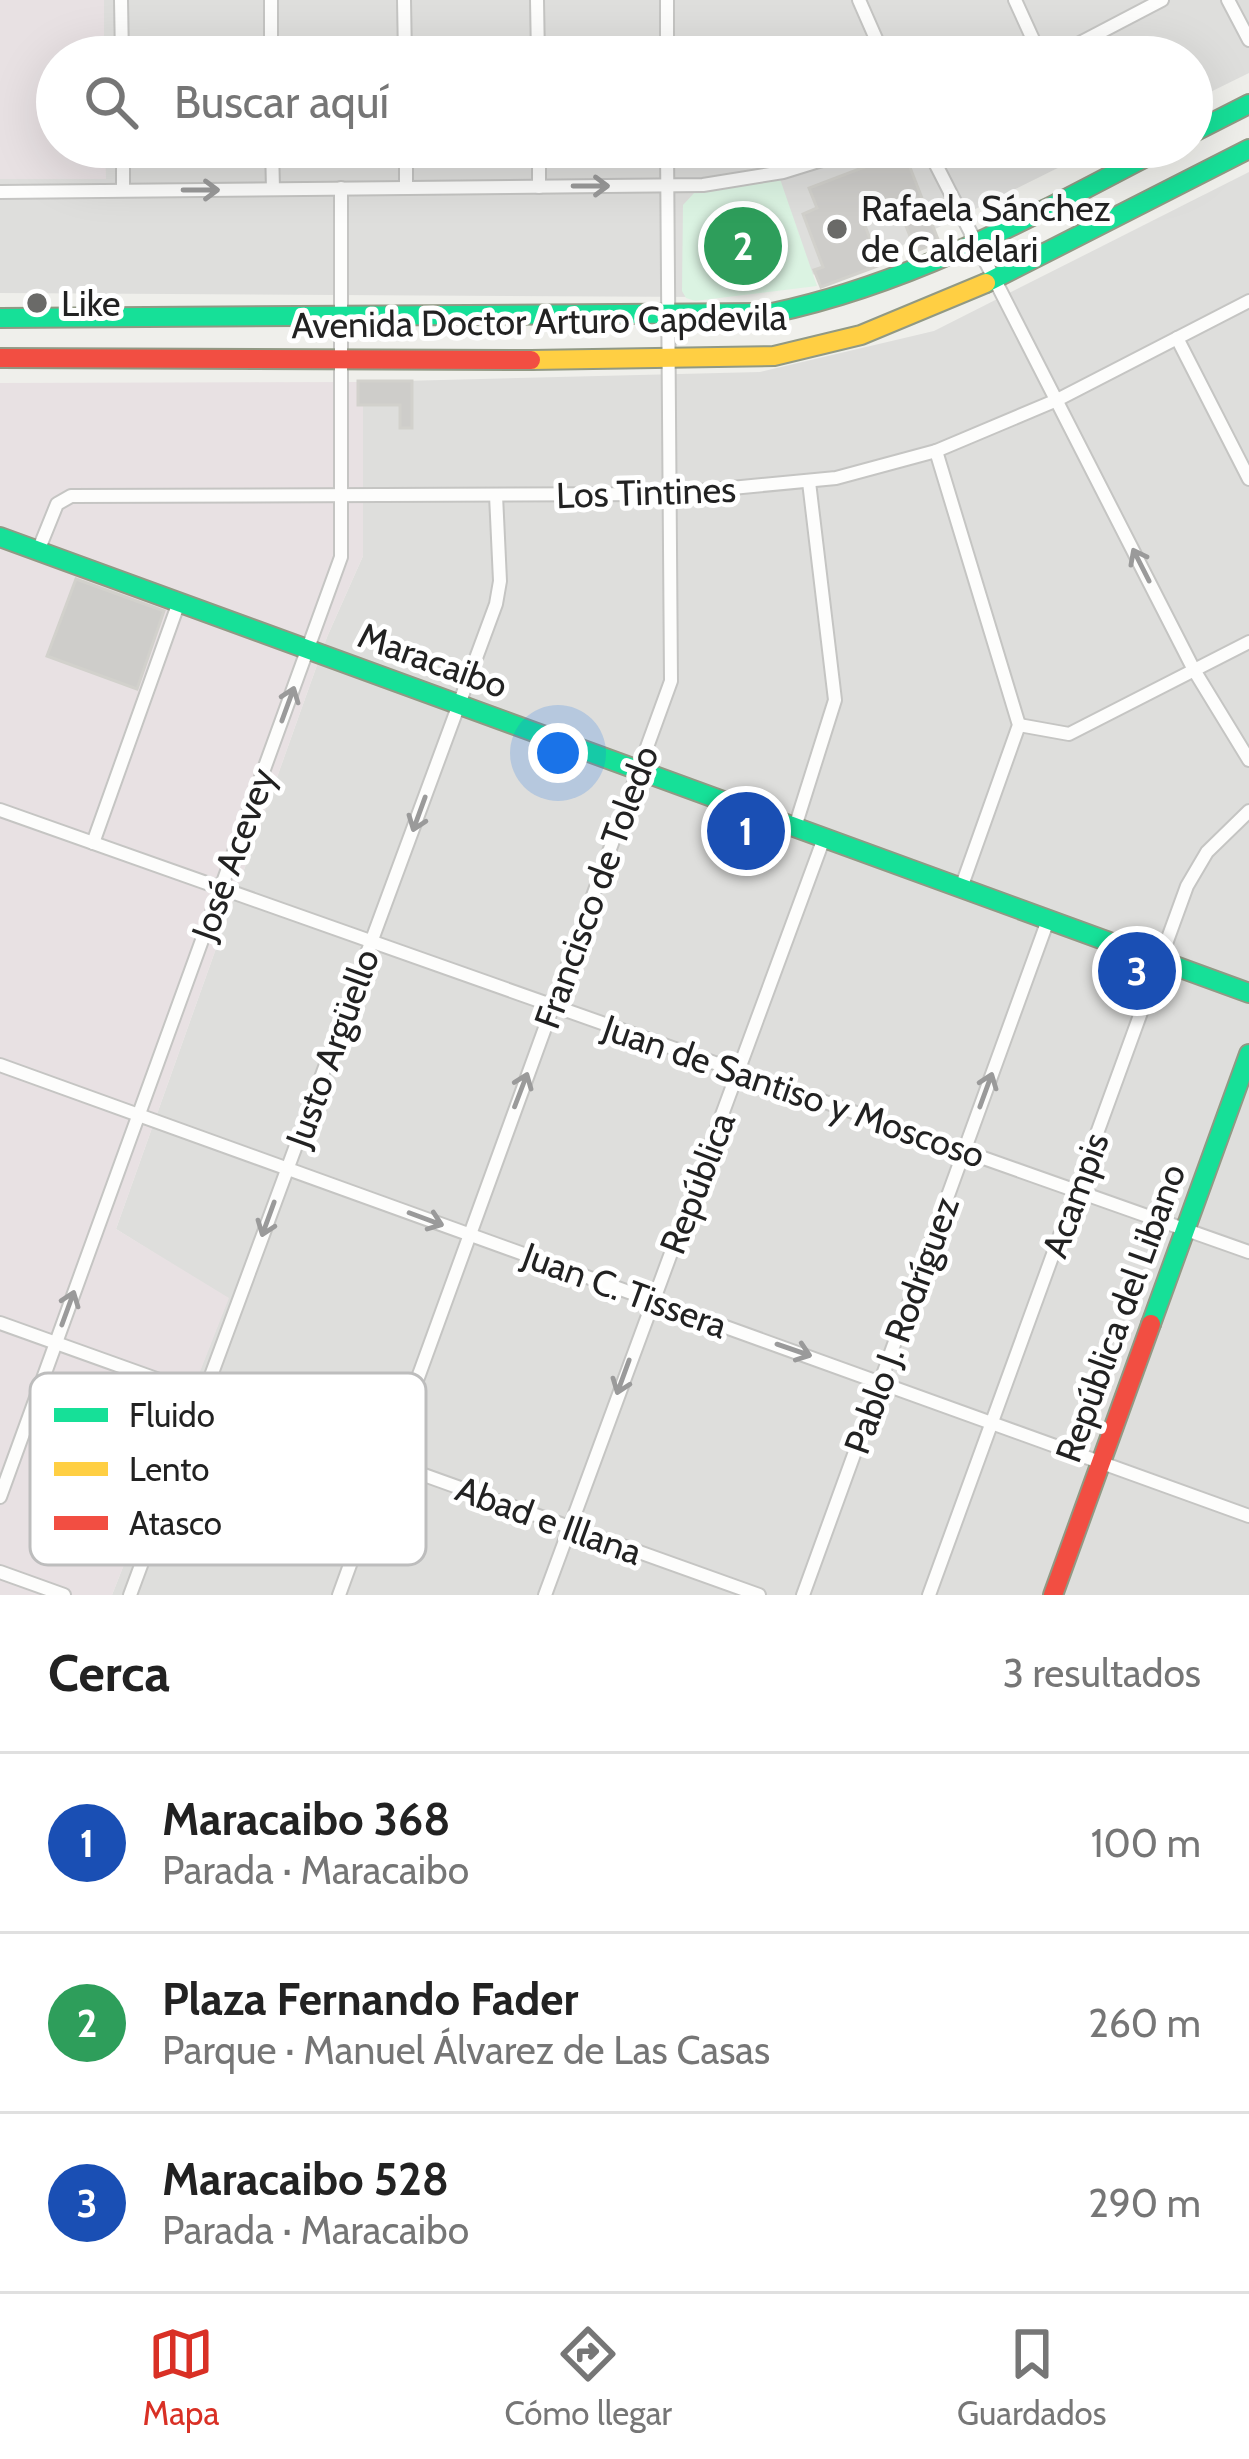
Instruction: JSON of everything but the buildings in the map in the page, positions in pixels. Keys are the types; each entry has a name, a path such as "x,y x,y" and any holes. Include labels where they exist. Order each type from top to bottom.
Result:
{"main road":[{"path":"1213,123 1249,104"},
{"name":"Avenida Doctor Arturo Capdevila","path":"1213,167 1249,149"},
{"name":"Avenida Doctor Arturo Capdevila","path":"0,318 772,313 876,287 977,243 1125,168"},
{"name":"Avenida Doctor Arturo Capdevila","path":"0,358 669,360 774,356 861,335 995,279 1212,168"},
{"name":"Maracaibo","path":"0,536 1249,993"},
{"name":"República del Libano","path":"1053,1595 1249,1054"}],"street":[{"path":"121,0 122,36"},
{"path":"271,0 271,36"},
{"path":"404,0 405,36"},
{"path":"537,0 538,36"},
{"path":"667,0 667,36"},
{"path":"859,0 875,36"},
{"path":"1015,0 1031,36"},
{"path":"1228,0 1249,40"},
{"path":"1093,36 1159,1"},
{"path":"123,168 123,190"},
{"path":"272,168 273,189"},
{"path":"406,168 406,188"},
{"path":"539,168 539,187"},
{"name":"Francisco de Toledo","path":"418,1373 671,681 667,168"},
{"path":"0,192 703,185 795,168"},
{"path":"938,168 1194,670 1249,760"},
{"name":"José Acevey","path":"45,1373 341,557 341,188"},
{"name":"Los Tintines","path":"38,550 57,504 71,496 669,494 809,482 936,451 1058,400 1249,302"},
{"path":"1177,338 1249,479"},
{"path":"936,451 1019,725 961,888"},
{"path":"794,827 835,700 809,482"},
{"name":"Justo Argüello","path":"211,1373 500,591 496,495"},
{"path":"93,843 179,602"},
{"path":"1019,725 1069,734 1249,642"},
{"name":"Juan de Santiso y Moscoso","path":"0,810 1249,1252"},
{"name":"Acampis","path":"929,1595 1197,867 1249,811"},
{"name":"República","path":"545,1595 824,838"},
{"name":"Pablo J. Rodríguez","path":"803,1595 1048,920"},
{"name":"Juan C. Tissera","path":"0,1066 1249,1516"},
{"name":"Abad e Illana","path":"0,1323 142,1373"},
{"name":"José Acevey","path":"0,1497 30,1414"},
{"name":"Abad e Illana","path":"426,1475 760,1595"},
{"name":"Justo Argüello","path":"130,1595 141,1565"},
{"name":"Francisco de Toledo","path":"339,1595 350,1565"},
{"path":"0,1572 64,1595"}],"shaded area":[{"path":"0,0 104,0 104,36 36,36 36,168 106,168 106,179 0,179"},
{"path":"104,0 1249,0 1249,73 1213,91 1213,36 104,36"},
{"path":"105,168 1058,168 865,264 703,297 0,293 0,179 105,179"},
{"path":"1249,172 1249,1595 112,1595 124,1565 426,1565 426,1373 199,1373 228,1299 116,1229 327,637 363,556 363,382 760,372 934,331"},
{"path":"363,382 363,556 327,637 116,1229 229,1298 199,1373 30,1373 30,1565 124,1565 112,1595 0,1595 0,383"}],"green space":[{"path":"780,179 817,286 695,301 686,298 682,291 683,205 695,192"}],"traffic: fast":[{"path":"1213,122 1249,104"},
{"path":"1213,167 1249,149"},
{"path":"0,318 772,313 925,265 1124,168"},
{"path":"986,283 1212,168"},
{"path":"0,537 1249,993"},
{"path":"1151,1324 1249,1054"}],"traffic: slow":[{"path":"531,360 774,356 861,335 986,283"}],"traffic: jam":[{"path":"0,358 531,360"},
{"path":"1053,1595 1151,1324"}],"place":[{"name":"Rafaela Sánchez de Caldelari","path":"837,229"},
{"name":"Plaza Fernando Fader","path":"743,246"},
{"name":"Like","path":"37,303"},
{"name":"Maracaibo 368","path":"746,831"},
{"name":"Maracaibo 528","path":"1137,971"}]}
